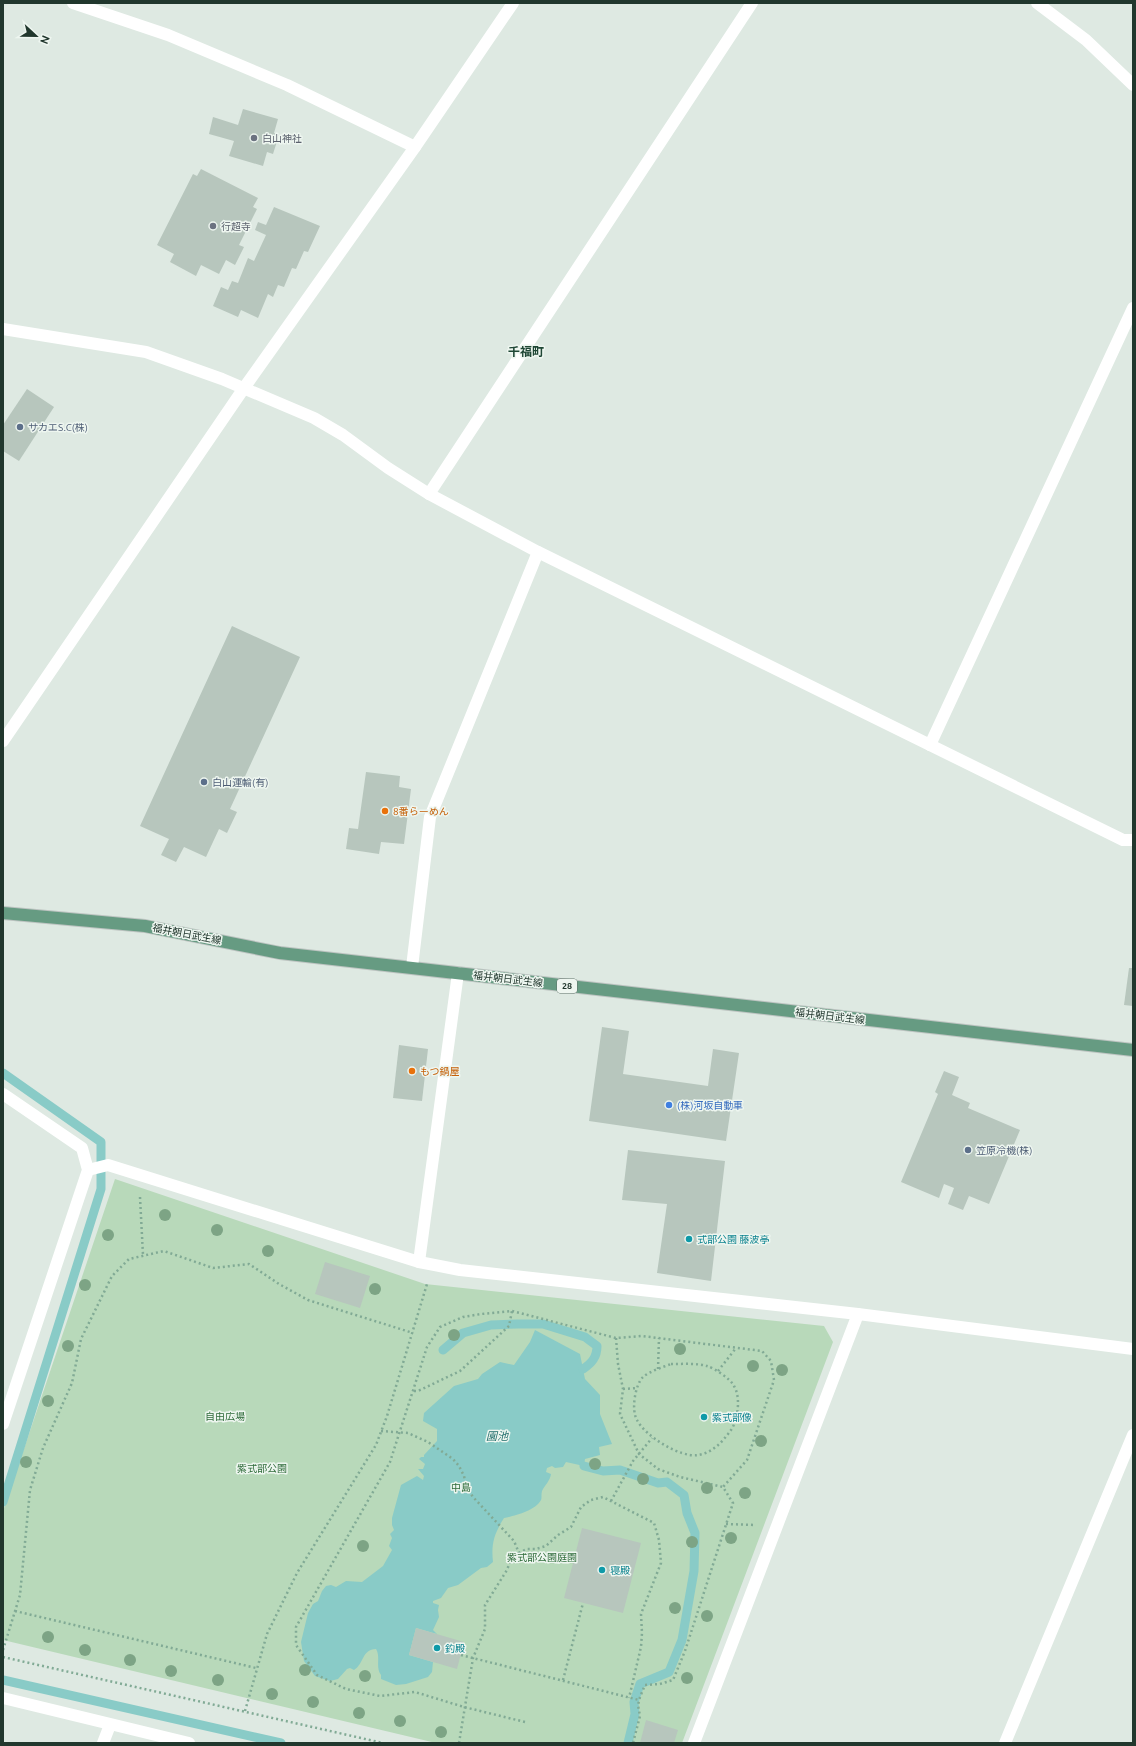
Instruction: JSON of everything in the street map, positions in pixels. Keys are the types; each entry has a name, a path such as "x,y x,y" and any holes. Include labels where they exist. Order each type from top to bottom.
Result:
{"main road":[{"name":"福井朝日武生線","path":"3,913 145,926 280,953 1133,1050"}],"street":[{"path":"73,3 182,41 287,85 415,147"},
{"path":"3,741 244,388 415,147 513,3"},
{"path":"429,494 752,3"},
{"path":"1036,3 1086,40 1133,85"},
{"path":"930,745 1133,308"},
{"path":"3,329 146,352 244,388 314,418 343,435 388,468 429,494 538,552 1123,840 1133,840"},
{"path":"412,967 430,817 538,552"},
{"path":"420,1262 458,973"},
{"path":"3,1094 82,1148 88,1170 3,1424"},
{"path":"88,1170 108,1164 139,1175 420,1262 460,1270 858,1314 1133,1349"},
{"path":"694,1743 858,1314"},
{"path":"1005,1743 1133,1435"},
{"path":"3,1698 189,1743"},
{"path":"103,1743 110,1725"}],"path":[{"path":"139,1175 143,1255"},
{"path":"3,1650 20,1595 30,1490 43,1448 72,1383 81,1339 112,1276 130,1259 164,1251 214,1268 249,1264 279,1284 308,1300 413,1333"},
{"path":"245,1711 256,1668 267,1634 297,1573 376,1445 382,1431 433,1264"},
{"path":"414,1391 418,1391 460,1371 509,1326 512,1312"},
{"path":"525,1722 464,1707 415,1692 380,1696 346,1688 317,1675 296,1645 296,1627 390,1462 427,1347 440,1327 463,1317 512,1312 616,1338 642,1336 762,1351 771,1361 774,1380 747,1460 723,1487"},
{"path":"616,1338 618,1364 623,1389 620,1414 639,1454 658,1469 680,1477 723,1487 733,1503 685,1651 673,1680 645,1686 639,1700 640,1716 633,1743"},
{"path":"658,1369 659,1338"},
{"path":"718,1371 736,1348"},
{"path":"671,1364 708,1366 718,1371 734,1386 738,1404 735,1425 722,1443 698,1455 684,1454 652,1438 636,1419 635,1402 637,1388 644,1376 671,1364"},
{"path":"623,1389 637,1388"},
{"path":"382,1431 408,1434 428,1442 453,1459 459,1466 464,1476 466,1486 473,1497 514,1541 519,1553"},
{"path":"611,1501 633,1461 652,1438"},
{"path":"458,1743 473,1658 485,1629 485,1605 506,1570 512,1556 527,1549 536,1549 546,1546 558,1535 571,1527 581,1507 591,1500 603,1497 654,1523 659,1540 661,1563 641,1614 642,1647 630,1698"},
{"path":"726,1524 777,1526"},
{"path":"563,1680 583,1603"},
{"path":"15,1611 256,1668"},
{"path":"461,1655 639,1700"},
{"path":"3,1657 383,1743"}],"green space":[{"name":"紫式部公園","path":"115,1179 425,1284 824,1326 833,1342 682,1743 436,1743 3,1640 3,1511"}],"water":[{"name":"園池","path":"535,1330 580,1354 585,1379 600,1395 600,1414 612,1444 599,1447 600,1455 585,1459 584,1466 566,1462 563,1467 555,1468 552,1466 547,1468 546,1472 551,1474 549,1481 542,1491 541,1499 538,1504 529,1510 504,1518 493,1544 493,1562 487,1567 481,1568 458,1585 448,1588 441,1598 433,1601 433,1603 439,1605 439,1617 433,1630 437,1634 416,1628 409,1655 433,1662 432,1672 428,1677 406,1684 396,1685 381,1679 378,1669 378,1655 376,1649 368,1651 360,1664 354,1670 350,1668 347,1669 338,1679 330,1681 315,1676 304,1661 301,1642 308,1613 313,1604 318,1601 326,1586 331,1585 336,1587 346,1581 362,1582 383,1566 392,1550 389,1546 392,1538 390,1534 394,1530 392,1518 401,1485 417,1476 423,1480 424,1476 418,1469 423,1469 425,1464 419,1459 424,1457 424,1455 437,1441 437,1429 423,1421 424,1413 454,1386 478,1379 482,1374 500,1362 514,1365 530,1342"}],"building":[{"path":"243,109 278,119 274,133 279,135 273,154 267,152 263,166 229,156 234,141 209,134 213,117 238,125"},
{"path":"201,169 258,198 253,207 257,209 239,245 244,247 235,265 226,260 219,274 201,265 196,276 170,262 174,254 157,245 193,174 197,176"},
{"path":"274,207 320,226 308,252 304,251 296,269 292,268 284,287 278,285 273,297 268,294 258,318 241,310 238,317 213,306 221,287 228,290 232,281 238,283 248,258 254,261 266,235 255,230 258,222 266,225"},
{"path":"27,389 54,407 19,461 3,451 3,425"},
{"path":"232,626 300,657 230,809 237,812 227,833 219,829 206,857 184,847 176,862 161,855 169,839 140,826"},
{"path":"366,772 400,776 399,787 411,789 404,844 381,842 379,854 346,849 349,828 358,829"},
{"path":"1129,968 1133,968 1133,1006 1124,1005"},
{"path":"602,1027 629,1031 623,1074 708,1086 713,1049 739,1053 726,1141 589,1121"},
{"path":"399,1045 428,1049 422,1101 393,1098"},
{"path":"944,1071 959,1077 952,1095 970,1103 968,1108 1020,1130 989,1204 969,1196 963,1210 948,1204 954,1188 944,1184 939,1198 901,1182 938,1094 935,1092"},
{"name":"式部公園 藤波亭","path":"628,1150 725,1161 711,1281 657,1273 667,1204 622,1200"},
{"path":"325,1262 370,1276 360,1308 315,1294"},
{"name":"寝殿","path":"582,1528 641,1543 623,1613 564,1598"},
{"name":"釣殿","path":"416,1628 464,1642 457,1669 409,1655"},
{"path":"646,1720 678,1730 674,1743 640,1743"}],"waterway":[{"path":"3,1073 101,1142 101,1189 3,1502"},
{"path":"443,1350 463,1333 491,1325 543,1324 585,1337 597,1346 593,1359 583,1369"},
{"path":"584,1466 603,1471 620,1470 658,1483 667,1482 684,1495 687,1513 695,1533 694,1571 682,1640 669,1672 640,1684 634,1702 635,1714 628,1743"},
{"path":"3,1680 281,1743"}],"place":[{"name":"白山神社","path":"254,138"},
{"name":"行超寺","path":"213,226"},
{"name":"サカエS.C(株)","path":"20,427"},
{"name":"白山運輸(有)","path":"204,782"},
{"name":"8番らーめん","path":"385,811"},
{"name":"もつ鍋屋","path":"412,1071"},
{"name":"(株)河坂自動車","path":"669,1105"},
{"name":"笠原冷機(株)","path":"968,1150"},
{"name":"式部公園 藤波亭","path":"689,1239"},
{"name":"紫式部像","path":"704,1417"},
{"name":"寝殿","path":"602,1570"},
{"name":"釣殿","path":"437,1648"}],"district":[{"name":"千福町","path":"526,351"}],"park label":[{"name":"自由広場","path":"225,1416"},
{"name":"中島","path":"461,1487"},
{"name":"紫式部公園庭園","path":"542,1557"}]}
